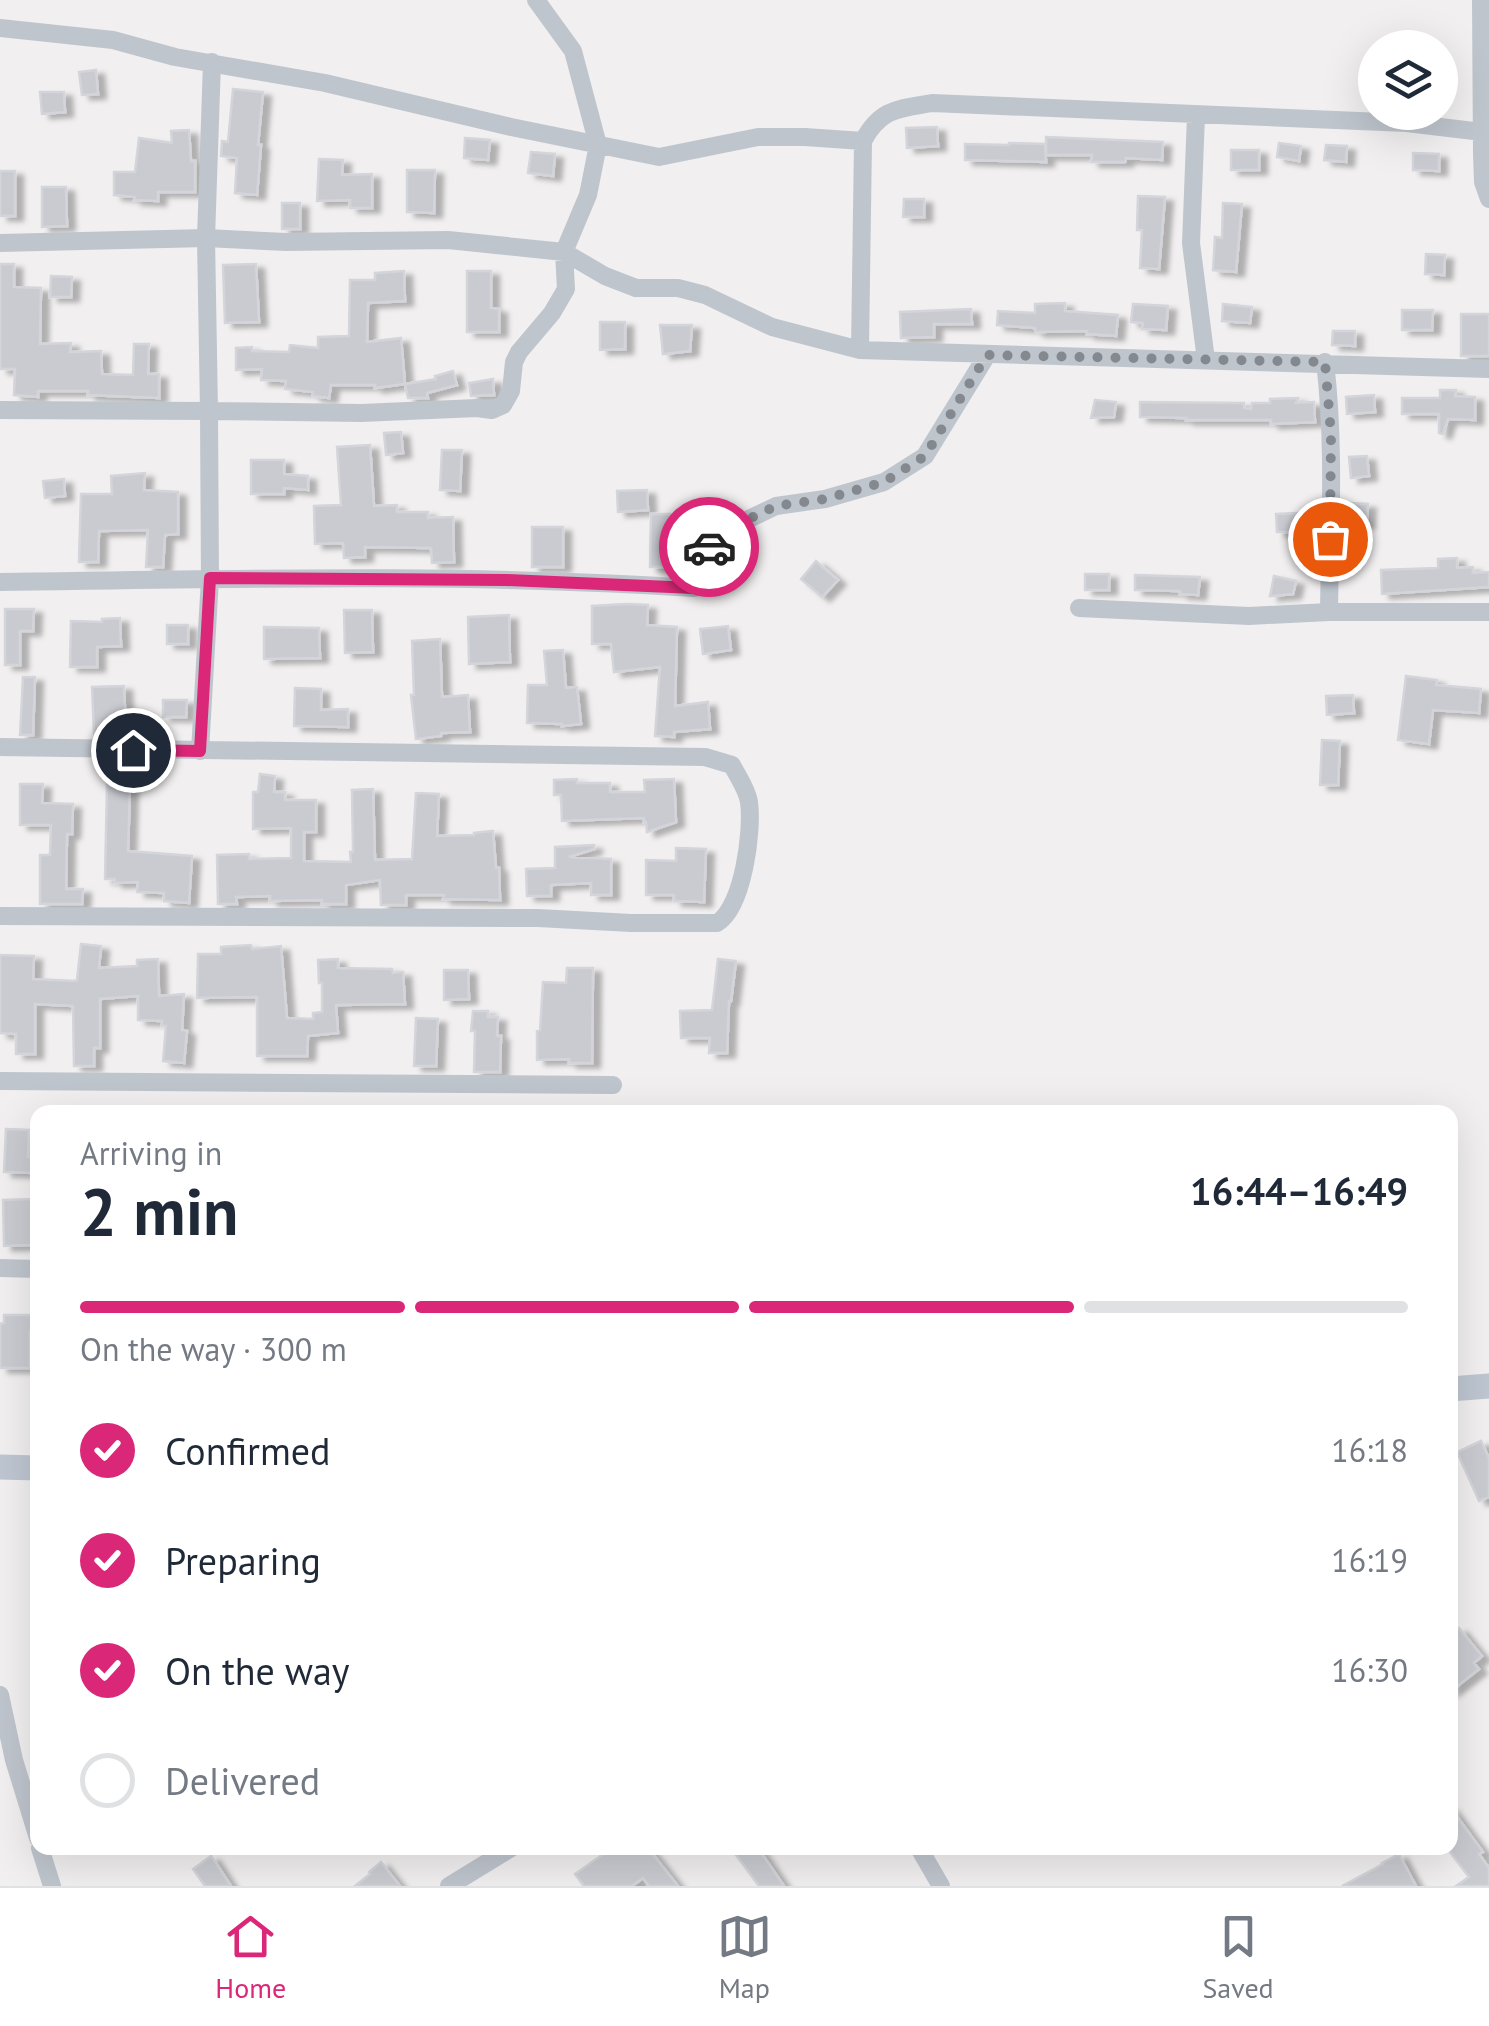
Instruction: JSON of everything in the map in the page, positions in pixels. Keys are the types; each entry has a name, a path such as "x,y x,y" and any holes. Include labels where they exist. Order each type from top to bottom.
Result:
{"street":[{"path":"0,410 361,413 492,410 503,406 511,391 519,352 552,313 566,289 564,252 588,195 598,145 574,51 536,0"},
{"path":"1481,0 1483,182 1489,199"},
{"path":"0,28 114,40 659,157 758,137 863,140"},
{"path":"200,751 210,578 206,238 212,62"},
{"path":"860,350 863,140 878,118 900,109 932,103 1407,124 1482,132"},
{"path":"1196,116 1191,243 1206,360"},
{"path":"0,242 206,238 286,242 448,240 564,252 605,276 636,288 678,288 705,296 772,328 860,350 1489,369"},
{"path":"0,582 210,578 506,580 694,588 710,544 726,530 776,506 825,499 884,482 925,456 987,355"},
{"path":"1325,362 1332,465 1329,612"},
{"path":"1079,608 1249,616 1489,612"},
{"path":"0,747 705,757 732,765 748,796 751,825 733,904 728,917 717,923 538,918 0,916"},
{"path":"0,1080 613,1085"},
{"path":"0,1268 30,1269"},
{"path":"1458,1388 1489,1386"},
{"path":"0,1467 30,1468"},
{"path":"0,1695 30,1812"},
{"path":"42,1855 52,1886"},
{"path":"449,1886 500,1855"},
{"path":"923,1855 942,1886"}],"building":[{"path":"96,70 98,94 82,95 79,72"},
{"path":"233,89 263,92 257,195 235,193 237,158 221,156 222,141 228,142"},
{"path":"40,92 64,92 65,112 42,114"},
{"path":"937,127 938,146 907,148 906,128"},
{"path":"189,130 195,192 158,192 158,201 114,195 114,172 135,172 139,138 172,143 171,131"},
{"path":"1046,137 1163,142 1162,160 1126,158 1125,162 1091,162 1092,155 1046,155"},
{"path":"465,138 490,140 488,160 464,158"},
{"path":"1279,143 1301,146 1299,161 1277,157"},
{"path":"965,144 1045,144 1046,162 965,160"},
{"path":"1326,145 1347,146 1346,162 1324,160"},
{"path":"1231,150 1259,150 1259,170 1231,170"},
{"path":"531,152 555,154 553,176 528,173"},
{"path":"1413,153 1439,154 1439,171 1413,170"},
{"path":"319,159 343,160 342,175 372,174 372,208 350,208 350,200 317,201"},
{"path":"407,170 435,170 434,213 407,212"},
{"path":"0,171 15,171 15,216 0,216"},
{"path":"42,187 66,187 67,226 42,227"},
{"path":"1138,196 1165,197 1159,269 1140,268 1142,230 1137,230"},
{"path":"904,199 924,199 924,217 903,217"},
{"path":"282,203 300,203 300,229 282,229"},
{"path":"1223,203 1242,204 1236,272 1213,270 1215,237 1222,238"},
{"path":"1426,254 1445,255 1444,275 1425,274"},
{"path":"0,264 14,264 14,287 41,288 40,344 71,343 70,352 101,351 102,374 133,375 134,344 149,344 148,374 159,374 159,398 88,395 88,391 38,391 38,397 14,395 15,369 0,369"},
{"path":"256,264 259,322 225,323 223,265"},
{"path":"404,271 405,301 368,303 367,342 401,338 405,384 375,388 331,385 329,398 285,389 286,381 261,380 262,369 236,370 236,348 289,352 290,345 318,348 318,337 349,336 350,280 375,280 375,273"},
{"path":"467,271 491,271 491,308 499,309 499,332 467,332"},
{"path":"51,276 72,277 71,297 50,297"},
{"path":"1065,303 1065,311 1118,315 1116,336 1087,331 1036,332 1035,328 997,325 998,311 1035,313 1035,304"},
{"path":"1133,304 1168,306 1166,330 1142,329 1143,323 1131,322"},
{"path":"1223,304 1252,307 1250,323 1222,321"},
{"path":"971,309 972,324 934,324 934,337 901,338 900,312"},
{"path":"1402,310 1433,310 1432,330 1402,330"},
{"path":"1461,314 1489,314 1489,356 1461,356"},
{"path":"600,322 625,322 625,349 600,350"},
{"path":"660,325 692,325 690,351 663,354"},
{"path":"1333,331 1355,331 1355,346 1332,345"},
{"path":"453,371 457,385 427,393 428,398 408,398 405,384 436,379 435,376"},
{"path":"493,379 494,395 471,396 469,383"},
{"path":"1440,390 1456,390 1455,396 1475,397 1475,420 1448,419 1443,434 1439,433 1439,414 1402,414 1402,398 1440,398"},
{"path":"1374,395 1375,412 1347,414 1346,397"},
{"path":"1298,398 1296,403 1314,402 1315,422 1271,424 1271,420 1140,417 1140,402 1244,403 1244,408 1251,409 1252,403"},
{"path":"1095,400 1116,402 1114,417 1091,418"},
{"path":"401,432 403,453 386,455 384,433"},
{"path":"370,445 374,506 397,505 397,512 428,512 428,518 453,517 454,562 432,563 431,548 365,547 365,557 344,558 343,543 315,544 314,506 341,505 337,447"},
{"path":"442,450 462,450 460,491 440,490"},
{"path":"1367,456 1369,476 1351,478 1349,457"},
{"path":"251,460 284,460 284,474 308,476 308,490 284,488 284,494 251,494"},
{"path":"145,473 144,490 178,492 178,534 165,535 163,567 146,567 148,530 99,531 98,562 79,562 81,494 112,494 111,476"},
{"path":"64,479 65,496 45,498 43,481"},
{"path":"647,490 648,510 618,512 617,491"},
{"path":"1349,503 1368,504 1367,524 1348,523"},
{"path":"1298,513 1298,532 1277,532 1276,514"},
{"path":"651,514 670,514 668,567 650,567"},
{"path":"532,527 563,527 563,567 532,567"},
{"path":"1457,558 1457,568 1489,572 1489,587 1382,594 1381,570 1438,568 1438,559"},
{"path":"816,561 838,580 822,597 801,579"},
{"path":"1085,574 1109,574 1109,590 1085,590"},
{"path":"1135,575 1200,577 1198,595 1135,590"},
{"path":"1274,576 1296,581 1293,594 1270,596"},
{"path":"648,605 647,625 677,627 675,706 708,702 710,729 674,732 674,737 655,736 660,667 614,672 611,644 592,644 592,606"},
{"path":"5,609 34,609 33,631 20,631 20,665 5,665"},
{"path":"344,610 372,610 373,652 345,653"},
{"path":"509,615 510,662 469,664 468,617"},
{"path":"120,618 121,646 97,647 97,667 70,667 71,621"},
{"path":"167,625 188,625 188,644 167,644"},
{"path":"728,626 731,650 703,654 700,629"},
{"path":"264,627 319,628 320,658 264,659"},
{"path":"440,639 442,697 468,695 470,732 416,739 411,695 412,641"},
{"path":"563,650 566,688 577,687 581,724 527,723 528,685 547,685 544,651"},
{"path":"1406,676 1437,680 1436,685 1481,689 1479,713 1433,710 1429,744 1398,740"},
{"path":"23,677 35,677 33,735 20,735"},
{"path":"124,686 126,733 94,734 92,687"},
{"path":"295,688 321,689 321,710 348,709 348,727 294,726"},
{"path":"1353,695 1354,713 1327,715 1326,696"},
{"path":"163,700 187,700 186,717 163,717"},
{"path":"1322,740 1340,741 1338,785 1320,785"},
{"path":"260,774 275,776 274,792 285,792 285,800 316,800 316,832 304,832 304,861 351,862 352,790 373,789 375,860 412,859 416,793 439,794 437,836 493,831 500,900 406,895 406,905 381,905 380,880 346,885 346,904 322,904 322,900 270,901 270,896 236,897 237,904 218,904 217,855 291,858 291,828 253,829 253,792 258,792"},
{"path":"577,779 577,783 610,783 610,792 645,792 644,780 674,779 676,822 647,832 644,818 562,821 561,795 554,795 554,780"},
{"path":"20,784 43,784 42,803 73,804 72,834 67,834 66,889 83,889 82,904 40,904 40,855 50,855 51,825 20,825"},
{"path":"107,785 130,786 128,851 192,856 189,903 164,901 164,893 137,892 138,882 115,883 115,879 105,879"},
{"path":"594,845 594,849 569,857 611,859 611,895 591,895 591,883 551,885 551,896 527,896 526,869 555,868 555,847"},
{"path":"676,848 706,849 704,902 674,901 674,895 646,895 646,860 676,861"},
{"path":"81,944 101,946 99,968 137,966 137,960 158,959 159,996 184,994 184,1063 163,1061 166,1026 162,1026 162,1021 138,1020 138,996 100,999 100,1048 94,1048 94,1066 74,1066 73,1006 35,1004 35,1054 16,1054 16,1034 0,1033 0,955 34,956 33,979 74,981"},
{"path":"251,945 252,949 281,946 287,1018 313,1019 313,1013 322,1012 318,960 338,959 338,968 403,972 405,1004 336,1005 338,1033 308,1036 307,1056 257,1056 257,997 197,998 198,954 221,954 221,947"},
{"path":"718,959 736,961 729,1001 727,1053 709,1053 710,1038 681,1038 680,1011 712,1010"},
{"path":"567,968 593,968 592,1063 537,1060 543,982 566,983"},
{"path":"444,970 468,970 469,999 444,1000"},
{"path":"473,1011 488,1011 488,1017 498,1017 500,1072 474,1072"},
{"path":"416,1018 438,1019 436,1066 414,1066"},
{"path":"6,1129 29,1130 30,1173 4,1172"},
{"path":"30,1199 30,1245 4,1246 3,1200"},
{"path":"4,1315 30,1315 30,1368 0,1368 0,1324 4,1323"},
{"path":"1481,1441 1489,1458 1489,1497 1479,1501 1458,1452"},
{"path":"1458,1629 1482,1656 1474,1663 1479,1669 1458,1686"},
{"path":"1458,1818 1483,1852 1479,1854 1489,1868 1489,1886 1456,1886 1469,1877 1452,1855 1458,1855"},
{"path":"602,1855 654,1855 678,1886 649,1886 643,1878 632,1886 584,1886 575,1874"},
{"path":"736,1855 763,1855 784,1886 759,1886"},
{"path":"1400,1855 1416,1886 1342,1886 1383,1864"},
{"path":"211,1856 231,1886 205,1886 193,1869"},
{"path":"381,1862 400,1886 355,1886 370,1874"}],"way so far":[{"path":"709,547 726,530 776,506 825,499 884,482 925,456 987,355 1325,362 1332,465 1330,539"}],"route":[{"path":"133,750 200,751 210,578 425,578 694,588 709,547"}]}
